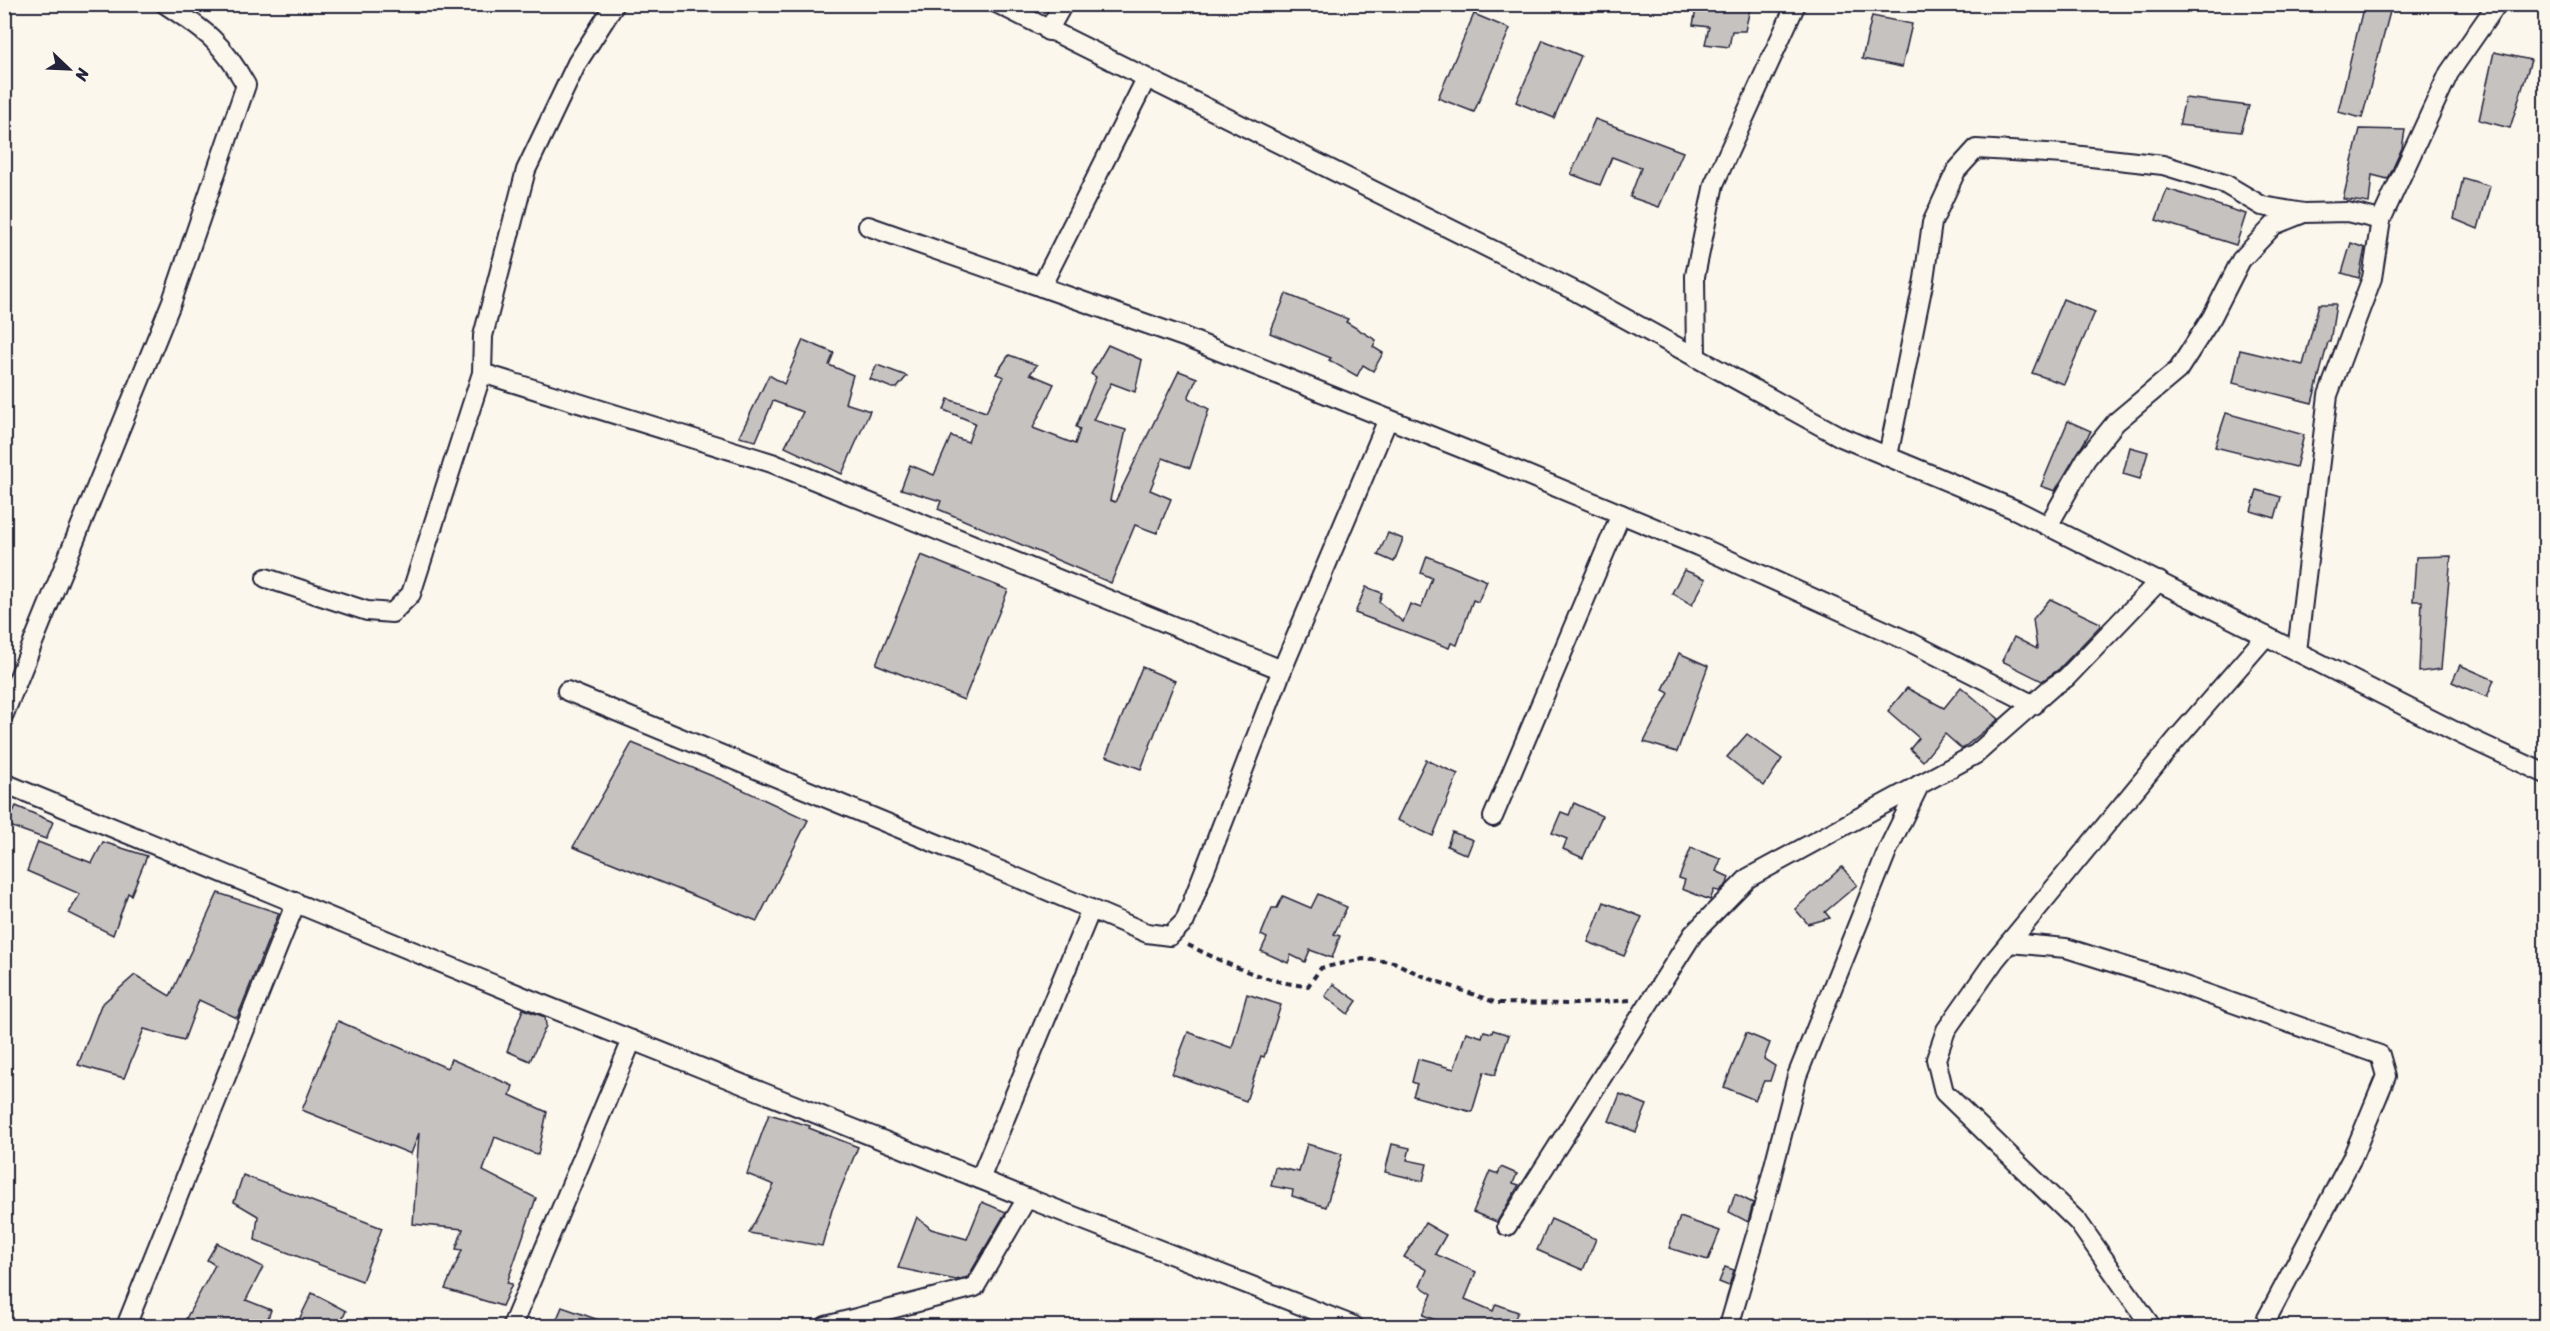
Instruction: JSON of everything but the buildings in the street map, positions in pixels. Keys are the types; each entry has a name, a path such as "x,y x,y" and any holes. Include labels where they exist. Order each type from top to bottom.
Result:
{"street":[{"path":"4,714 172,301 246,85 231,57 206,31 165,4"},
{"path":"266,578 367,611 392,613 411,594 482,373 483,336 526,170 577,63 615,4"},
{"path":"998,4 1048,31 1577,292 1841,436 2048,525 2460,734 2546,774"},
{"path":"1048,31 1063,4"},
{"path":"1696,357 1695,276 1714,184 1796,4"},
{"path":"2297,651 2328,395 2372,278 2381,220 2449,73 2497,4"},
{"path":"1041,287 1146,79"},
{"path":"1888,456 1922,290 1932,223 1956,171 1976,149 2064,154 2163,165 2225,184 2262,206 2304,213 2347,212 2381,220"},
{"path":"2048,525 2086,459 2116,422 2178,370 2212,317 2241,260 2274,225 2304,213"},
{"path":"868,225 1184,338 1621,514 1698,546 1910,642 2034,705"},
{"path":"482,373 772,463 1282,670"},
{"path":"567,691 1146,933 1170,936 1185,921 1282,670 1388,419"},
{"path":"1493,817 1621,514"},
{"path":"1508,1226 1693,934 1748,878 1976,754 2052,687 2066,678 2159,581"},
{"path":"2151,1326 2078,1222 1944,1092 1936,1059 1946,1030 2009,943 2175,741 2266,636"},
{"path":"4,783 632,1040 1354,1326"},
{"path":"1729,1326 1758,1228 1797,1076 1888,849 1920,784"},
{"path":"126,1326 296,902"},
{"path":"980,1179 1091,909"},
{"path":"2009,943 2066,948 2162,978 2380,1054 2386,1076 2352,1158 2263,1326"},
{"path":"512,1326 632,1040"},
{"path":"826,1326 975,1287 1027,1198"}],"path":[{"path":"1170,936 1218,959 1286,984 1308,986 1321,968 1363,959 1394,962 1420,975 1497,1003 1576,1004 1652,999"}]}
